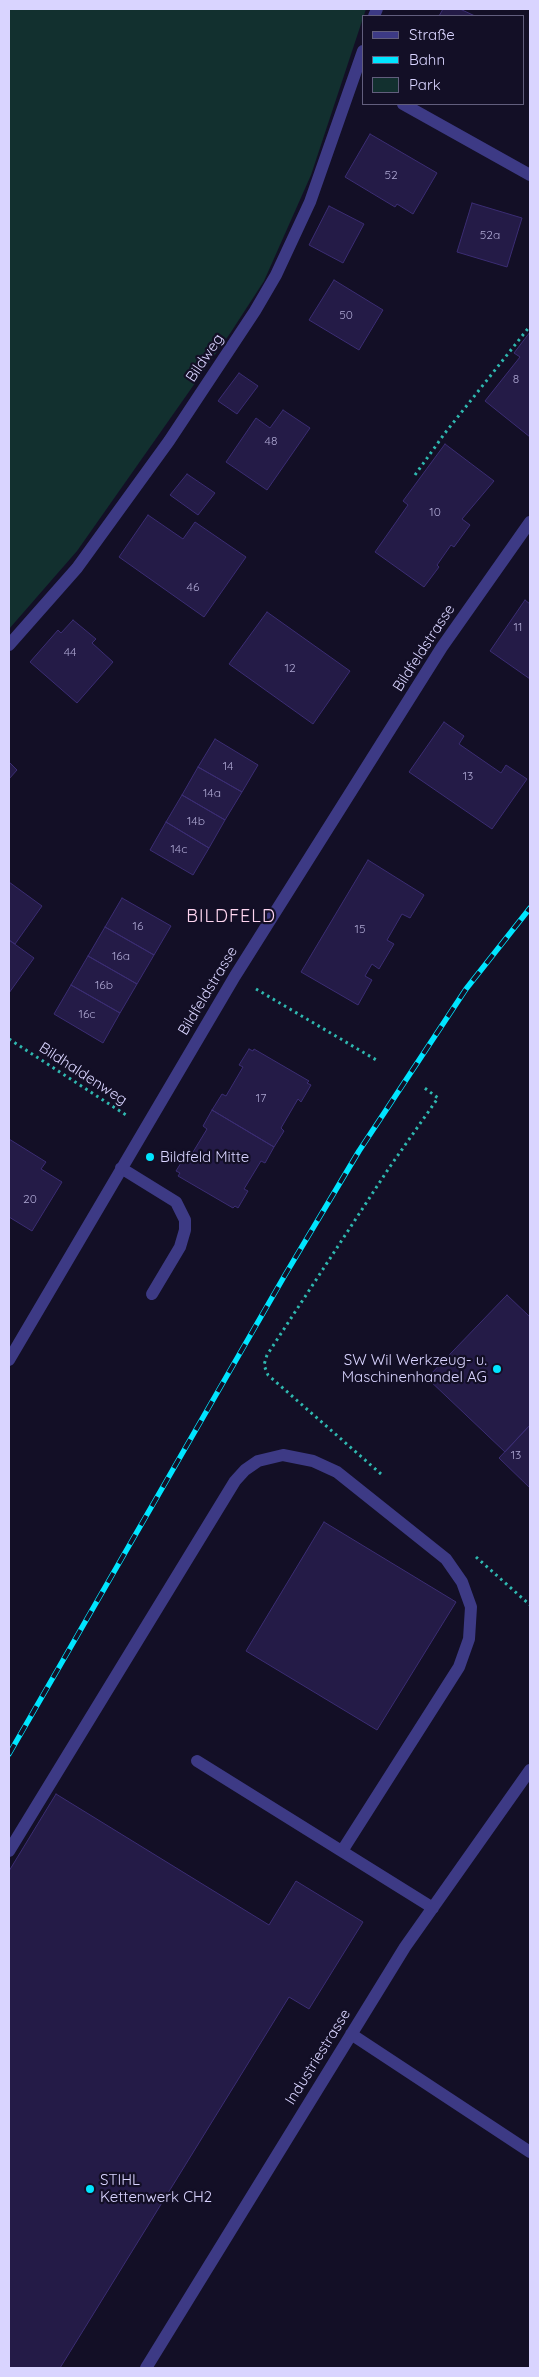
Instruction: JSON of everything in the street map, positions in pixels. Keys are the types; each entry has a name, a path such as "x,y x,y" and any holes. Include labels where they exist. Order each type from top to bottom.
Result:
{"street":[{"name":"Bildweg","path":"9,645 77,568 169,441 255,312 276,275 310,202 359,75 362,57"},
{"path":"405,105 530,174"},
{"name":"Bildfeldstrasse","path":"9,1360 240,968 442,647 530,522"},
{"path":"121,1168 176,1202 185,1220 185,1230 180,1247 152,1294"},
{"path":"9,1851 235,1482 245,1470 270,1457 283,1455 299,1456 337,1472 446,1559 462,1582 471,1607 472,1623 465,1653 459,1667 342,1851"},
{"path":"196,1761 433,1908"},
{"name":"Industriestrasse","path":"146,2368 405,1947 530,1770"},
{"path":"351,2034 530,2152"}],"path":[{"path":"415,475 445,433 530,326"},
{"path":"277,1002 378,1061"},
{"name":"Bildhaldenweg","path":"9,1040 145,1127"},
{"path":"388,1480 268,1375 264,1365 267,1354 389,1168 438,1098 422,1086"},
{"path":"470,1552 530,1605"}],"green space":[{"path":"9,9 366,9 364,15 362,15 362,21 311,175 264,281 231,332 77,551 9,629"}],"building":[{"path":"443,9 460,9 473,15 440,15"},
{"path":"370,134 437,173 413,214 397,204 395,207 345,177"},
{"path":"472,203 522,218 507,267 457,252"},
{"path":"329,206 364,224 343,263 309,245"},
{"path":"334,280 383,310 359,350 309,320"},
{"path":"530,332 530,437 485,401 520,357 514,353"},
{"path":"239,373 258,386 237,414 218,401"},
{"path":"283,410 310,428 267,490 226,462 256,418 270,428"},
{"path":"445,444 494,481 462,519 470,525 454,547 451,545 437,565 439,567 424,587 375,552 408,505 403,501"},
{"path":"187,474 215,493 198,515 170,495"},
{"path":"148,515 183,539 195,522 246,557 204,617 119,557"},
{"path":"525,600 530,604 530,679 490,651"},
{"path":"267,612 350,671 313,724 229,664"},
{"path":"73,620 96,639 92,643 113,662 77,703 30,662 58,630 61,633"},
{"path":"444,722 464,736 459,744 501,773 506,765 527,779 492,829 409,772"},
{"path":"215,739 258,765 242,792 198,767"},
{"path":"9,762 17,770 9,779"},
{"path":"198,767 242,792 225,820 182,795"},
{"path":"182,795 225,820 209,848 166,822"},
{"path":"166,822 209,848 193,875 150,850"},
{"path":"368,860 424,895 410,918 402,914 387,940 394,944 379,969 372,964 365,976 372,980 358,1005 301,972"},
{"path":"9,882 42,906 15,944 9,940"},
{"path":"122,898 171,926 154,955 105,927"},
{"path":"105,927 154,955 137,984 88,956"},
{"path":"9,940 34,958 9,993"},
{"path":"88,956 137,984 120,1013 71,985"},
{"path":"71,985 120,1013 103,1043 54,1014"},
{"path":"249,1049 253,1051 254,1049 309,1081 307,1083 311,1085 301,1102 298,1099 281,1128 284,1131 274,1147 212,1110 222,1094 226,1096 243,1067 239,1065"},
{"path":"212,1110 274,1147 265,1163 261,1161 244,1189 248,1191 238,1208 235,1206 233,1208 178,1176 180,1173 176,1171 186,1155 190,1157 207,1129 203,1126"},
{"path":"9,1139 46,1162 41,1169 62,1182 32,1231 9,1217"},
{"path":"507,1295 530,1317 530,1425 505,1452 427,1378"},
{"path":"530,1425 530,1488 499,1458"},
{"path":"324,1522 456,1602 377,1730 246,1651"},
{"name":"STIHL Kettenwerk CH2","path":"56,1794 269,1925 296,1881 363,1922 309,2009 289,1997 60,2368 9,2368 9,1871"}],"railway":[{"path":"9,1754 285,1275 359,1151 466,989 530,908"}],"place":[{"name":"Bildfeld Mitte","path":"150,1157"},
{"name":"SW Wil Werkzeug- u. Maschinenhandel AG","path":"497,1369"},
{"name":"STIHL Kettenwerk CH2","path":"90,2189"}],"district":[{"name":"BILDFELD","path":"231,917"}]}
